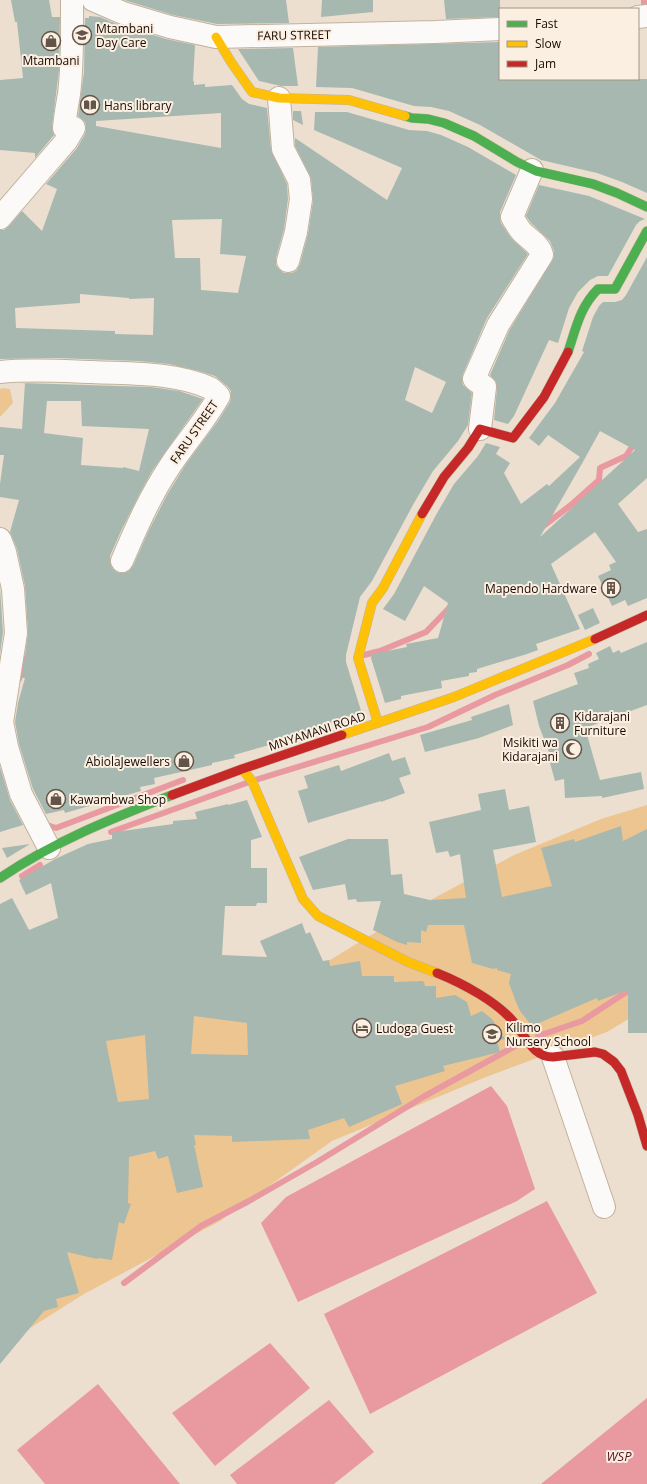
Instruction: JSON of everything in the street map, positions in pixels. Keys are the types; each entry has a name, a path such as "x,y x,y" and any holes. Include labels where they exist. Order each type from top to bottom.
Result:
{"street":[{"path":"0,218 67,140 74,128 64,128 69,94 72,42 72,0"},
{"name":"FARU STREET","path":"93,0 123,13 170,27 216,37 499,29"},
{"path":"216,37 252,92 279,98 349,100 412,118 423,117 439,120 483,141 532,170 615,191 647,207"},
{"path":"279,98 283,149 299,180 301,199 296,232 288,261"},
{"path":"378,723 358,658 372,603 383,588 425,509 444,477 468,448 480,429 485,387 474,379 498,324 542,255 541,250 522,232 512,217 532,170"},
{"path":"480,429 513,438 544,397 567,356 581,312 589,298 598,289 615,289 647,231"},
{"name":"FARU STREET","path":"0,372 15,370 150,374 184,380 211,389 219,396 213,407 170,466 150,500 122,561"},
{"path":"0,539 5,552 13,589 16,633 2,722 7,747 21,794 48,848"},
{"name":"MNYAMANI ROAD","path":"0,878 48,848 131,811 242,769 454,697 578,647 647,615"},
{"path":"242,769 252,781 303,899 318,916 408,962 450,978 488,999 515,1023 538,1054 553,1057 595,1052 603,1054 614,1062 621,1071 638,1115 647,1146"},
{"path":"553,1057 604,1207"}],"shaded area":[{"path":"0,389 10,389 13,403 0,417"},
{"path":"647,805 647,1008 607,1032 486,1077 332,1141 220,1221 84,1294 0,1347 0,1050 234,1004 330,960 414,909 514,855 601,819"}],"water":[{"path":"491,1086 507,1106 535,1189 517,1201 298,1302 261,1223 286,1197"},
{"path":"547,1201 597,1293 370,1414 324,1314"},
{"path":"270,1343 310,1388 215,1466 172,1413"},
{"path":"98,1384 180,1484 45,1484 17,1450"},
{"name":"WSP","path":"647,1398 647,1484 541,1484"},
{"path":"329,1400 374,1452 334,1484 237,1484 230,1475"}],"building":[{"path":"11,0 49,0 52,17 60,17 59,70 52,127 54,135 35,158 35,153 0,150 0,80 23,78 17,22 15,22"},
{"path":"124,0 286,0 289,23 217,24 173,15"},
{"path":"322,0 373,0 373,12 321,17"},
{"path":"444,0 500,0 499,17 446,19"},
{"path":"89,16 100,17 119,25 166,39 195,45 194,85 205,84 205,87 232,85 242,99 249,104 267,108 271,150 287,184 288,199 284,229 276,258 276,265 284,273 292,273 297,270 300,264 308,234 313,201 311,178 295,146 295,138 387,200 402,168 314,130 315,112 347,112 409,130 427,131 441,135 468,147 516,175 500,212 500,218 501,223 511,238 528,254 487,318 463,374 463,385 472,393 468,425 458,441 433,471 372,581 360,597 346,655 346,662 362,714 341,719 268,744 269,745 234,755 235,758 212,763 212,765 154,778 155,784 140,787 141,791 65,813 64,810 46,814 33,789 19,744 15,722 18,703 25,678 22,678 28,632 25,586 17,549 10,532 19,500 0,497 0,484 4,455 0,455 0,427 22,429 25,383 151,387 179,391 203,399 152,471 121,531 110,556 110,562 112,568 117,572 124,573 129,571 133,566 167,495 186,464 218,421 230,402 231,397 231,391 228,387 215,376 169,364 138,361 57,358 0,359 0,230 4,230 9,226 22,211 42,231 57,189 46,184 77,148 85,134 85,122 78,116 84,72 85,18 89,18","holes":["221,113 221,148 96,126 96,121","222,219 220,254 246,256 238,293 201,290 200,258 175,258 172,220","80,294 129,299 154,298 153,335 115,334 115,331 16,328 15,308 80,303","415,367 446,382 432,413 405,400","47,401 81,401 82,426 149,429 139,471 123,467 81,465 83,438 44,433"]},
{"path":"499,42 499,80 647,79 647,193 597,173 541,160 480,125 449,111 431,107 414,106 352,88 316,87 318,47"},
{"path":"293,48 298,86 281,86 259,81 238,49"},
{"path":"293,111 301,111 303,125 293,120"},
{"path":"539,185 589,196 645,219 636,225 608,276 598,276 590,280 578,292 569,308 558,343 549,340 514,416 508,424 494,420 497,388 496,382 490,375 509,331 554,257 554,251 550,241 531,223 526,216"},
{"path":"647,257 647,478 618,504 638,532 647,529 647,598 628,606 625,600 612,606 598,576 611,570 609,565 616,562 595,532 551,564 580,629 536,644 538,650 477,669 477,672 469,673 469,676 441,681 442,688 401,696 401,699 385,703 371,658 372,654 407,647 406,644 438,638 448,603 424,586 405,621 383,609 394,594 454,484 478,456 486,443 500,447 496,454 510,463 504,473 521,504 547,484 549,486 580,457 548,435 539,446 529,438 555,403 584,352 582,351 593,317 599,306 603,302 615,302 622,300","holes":["600,431 635,450 540,537"]},
{"path":"0,588 3,632 0,654"},
{"path":"593,608 600,623 585,630 578,615"},
{"path":"647,642 647,705 585,728 600,780 641,772 644,789 602,798 602,796 565,798 564,779 555,781 547,752 549,752 539,726 533,701 578,684 574,673 589,668 588,664 599,659 596,653 610,646 613,653 619,650 621,653"},
{"path":"509,704 513,725 479,738 425,752 420,735 472,720 471,717"},
{"path":"389,753 392,761 405,757 411,774 399,778 405,793 381,802 308,823 298,791 308,788 304,776 339,765 341,771"},
{"path":"0,767 10,800 23,825 0,832"},
{"path":"505,789 509,810 529,806 536,842 493,850 502,897 552,886 541,848 574,839 575,842 621,826 623,841 647,829 647,1033 628,1033 628,990 598,1001 597,998 532,1026 520,1011 516,1002 509,983 511,974 497,970 497,968 493,969 472,963 464,925 428,925 426,932 421,930 421,943 407,942 407,945 397,942 373,930 381,901 357,902 356,899 348,900 345,884 313,890 299,857 348,839 388,839 391,875 402,874 404,894 430,900 466,898 460,854 450,857 448,851 436,853 429,822 481,810 478,794"},
{"path":"247,800 262,837 251,840 251,868 267,868 267,903 257,903 256,906 225,906 222,955 267,957 260,941 302,923 306,934 310,932 323,961 329,960 330,966 360,961 362,976 394,976 394,982 422,981 424,982 425,986 436,986 436,998 455,995 467,1002 471,1016 482,1011 492,1019 505,1039 497,1040 500,1052 443,1066 445,1071 395,1086 402,1104 349,1127 344,1118 308,1130 310,1139 232,1142 232,1136 194,1135 196,1145 194,1145 203,1187 177,1193 168,1156 158,1159 155,1151 129,1157 128,1203 131,1204 124,1224 119,1222 112,1260 97,1259 67,1252 79,1293 56,1299 58,1307 44,1311 0,1364 0,904 12,898 29,930 58,918 51,883 26,895 19,880 55,859 88,844 112,839 112,833 173,824 173,821 197,819 195,812","holes":["194,1016 247,1023 248,1055 191,1054","145,1035 149,1099 118,1102 106,1041"]},
{"path":"30,844 7,858 2,848"}],"waterway":[{"path":"644,0 644,12"},
{"path":"542,527 571,505 599,480 600,468 626,456 635,442"},
{"path":"364,655 380,651 426,632 451,606"},
{"path":"111,832 252,781 428,727 495,695 568,665 589,654"},
{"path":"19,679 22,669 22,658"},
{"path":"43,822 56,828 183,780"},
{"path":"22,876 40,865"},
{"path":"538,1036 582,1021 628,991 647,991"},
{"path":"124,1283 201,1226 249,1201 317,1162 423,1097 519,1044"}],"traffic: fast":[{"path":"405,116 444,123 474,136 517,162 536,171 593,184 647,207"},
{"path":"568,352 579,318 587,303 598,289 615,289 647,231"},
{"path":"0,878 62,842 172,795"}],"traffic: slow":[{"path":"216,37 252,92 279,98 349,100 405,116"},
{"path":"378,723 358,658 372,603 383,588 422,514"},
{"path":"342,735 454,697 595,639"},
{"path":"242,769 252,781 303,899 318,916 408,962 437,973"}],"traffic: jam":[{"path":"422,514 444,477 468,448 480,429 513,438 544,397 568,352"},
{"path":"595,639 647,615"},
{"path":"172,795 242,769 342,735"},
{"path":"437,973 480,994 500,1009 509,1017 531,1046 540,1054 553,1057 595,1052 603,1054 614,1062 621,1071 638,1115 647,1146"}],"place":[{"name":"Mtambani Day Care","path":"82,35"},
{"name":"Mtambani","path":"51,41"},
{"name":"Hans library","path":"90,105"},
{"name":"Mapendo Hardware","path":"611,588"},
{"name":"Kidarajani Furniture","path":"560,723"},
{"name":"Msikiti wa Kidarajani","path":"572,749"},
{"name":"AbiolaJewellers","path":"184,761"},
{"name":"Kawambwa Shop","path":"56,799"},
{"name":"Ludoga Guest","path":"362,1028"},
{"name":"Kilimo Nursery School","path":"492,1034"}]}
